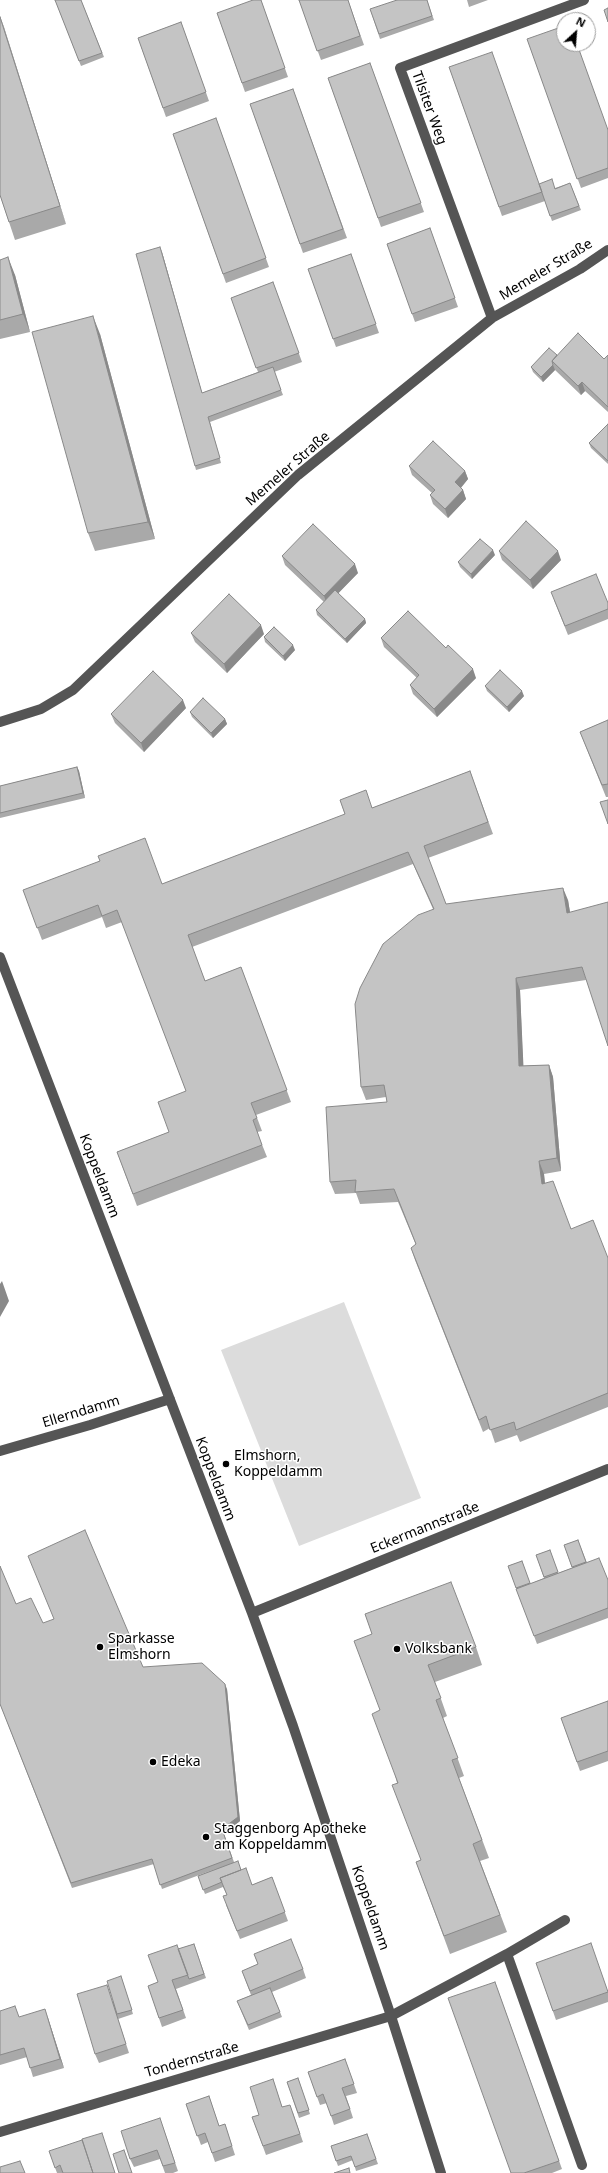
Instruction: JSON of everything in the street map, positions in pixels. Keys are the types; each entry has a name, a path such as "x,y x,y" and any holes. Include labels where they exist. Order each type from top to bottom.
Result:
{"street":[{"name":"Tilsiter Weg","path":"492,318 400,68 584,0"},
{"name":"Memeler Straße","path":"0,722 41,709 73,690 298,475 492,318 580,269 608,250"},
{"name":"Koppeldamm","path":"0,956 252,1613 293,1726 392,2016 441,2173"},
{"name":"Ellerndamm","path":"0,1451 90,1425 170,1399"},
{"name":"Eckermannstraße","path":"252,1613 608,1469"},
{"path":"392,2016 507,1954 566,1920"},
{"path":"507,1954 582,2165"},
{"name":"Tondernstraße","path":"0,2132 392,2016"}],"shaded area":[{"path":"344,1302 421,1498 299,1546 221,1350"}],"building":[{"path":"55,0 81,0 102,53 79,61"},
{"path":"253,0 261,0 285,68 242,83 217,13"},
{"path":"299,0 348,0 360,36 317,51"},
{"path":"397,0 427,0 432,16 379,34 370,9"},
{"path":"608,8 608,22 604,10"},
{"path":"0,17 60,206 9,222 0,195"},
{"path":"181,22 206,92 163,108 138,38"},
{"path":"556,29 556,52 580,52 608,130 608,168 577,179 527,39"},
{"path":"492,52 542,192 499,207 449,67"},
{"path":"370,63 421,203 378,218 328,78"},
{"path":"293,89 343,229 300,244 250,104"},
{"path":"216,118 266,258 223,274 173,134"},
{"path":"552,179 555,189 570,183 579,206 550,216 539,184"},
{"path":"430,228 455,298 412,314 387,244"},
{"path":"160,247 202,393 273,367 281,390 208,417 220,458 195,466 136,254"},
{"path":"351,254 376,324 333,339 308,269"},
{"path":"8,257 23,314 0,320 0,260"},
{"path":"273,282 299,353 256,368 231,298"},
{"path":"93,316 148,522 88,533 32,332"},
{"path":"578,333 604,359 608,355 608,407 582,382 578,386 552,361"},
{"path":"549,348 557,355 552,361 553,365 541,377 531,367"},
{"path":"608,424 608,461 589,443"},
{"path":"433,441 465,471 455,482 463,490 445,509 430,495 435,490 409,466"},
{"path":"526,521 558,551 530,580 499,551"},
{"path":"313,524 355,564 324,596 282,556"},
{"path":"480,539 493,550 471,574 458,562"},
{"path":"596,574 608,603 608,609 565,626 551,592"},
{"path":"335,590 365,619 345,639 316,610"},
{"path":"229,594 261,625 224,664 191,633"},
{"path":"408,611 446,648 448,645 473,669 434,709 410,685 419,675 381,638"},
{"path":"274,627 293,645 283,656 264,637"},
{"path":"500,670 522,691 507,707 485,686"},
{"path":"153,671 183,700 141,743 111,714"},
{"path":"203,698 225,719 211,733 190,712"},
{"path":"608,720 608,784 602,785 580,732"},
{"path":"77,767 83,793 0,813 0,786"},
{"path":"470,771 488,822 424,846 446,904 563,888 567,913 608,902 608,1046 582,967 516,978 519,1066 549,1065 557,1158 539,1161 542,1184 553,1181 571,1229 593,1220 608,1258 608,1393 516,1430 514,1422 490,1430 486,1416 479,1420 411,1248 416,1244 394,1189 355,1192 356,1180 330,1182 326,1107 387,1102 384,1085 361,1087 355,1004 360,988 383,944 418,915 434,909 408,852 188,935 205,981 241,967 287,1090 251,1103 257,1118 253,1120 262,1145 133,1194 117,1152 169,1132 158,1102 186,1091 117,910 102,916 98,905 37,928 23,890 100,861 98,856 145,838 162,884 345,814 340,800 366,790 372,808"},
{"path":"608,800 608,824 600,802"},
{"path":"85,1530 143,1667 202,1663 225,1684 238,1817 222,1829 232,1858 160,1885 152,1859 71,1883 0,1704 0,1566 16,1604 31,1598 43,1623 54,1619 28,1556"},
{"path":"578,1540 586,1562 572,1567 564,1545"},
{"path":"550,1550 558,1572 544,1577 536,1555"},
{"path":"599,1558 608,1580 608,1608 534,1636 516,1589"},
{"path":"522,1561 530,1583 516,1588 508,1566"},
{"path":"451,1582 476,1647 428,1665 441,1698 436,1700 458,1758 452,1760 482,1840 473,1844 500,1915 444,1936 416,1862 421,1860 392,1785 398,1783 372,1714 380,1710 354,1641 372,1634 365,1614"},
{"path":"608,1701 608,1751 577,1762 561,1718"},
{"path":"238,1861 241,1870 220,1878 222,1882 203,1890 198,1876"},
{"path":"246,1868 252,1885 272,1877 285,1912 237,1931 223,1896 227,1895 220,1878"},
{"path":"291,1939 303,1969 250,1991 242,1971 258,1964 254,1954"},
{"path":"591,1943 608,1992 553,2011 536,1963"},
{"path":"194,1944 204,1974 189,1979 178,1949"},
{"path":"177,1945 188,1975 172,1980 183,2010 159,2018 148,1986 158,1982 148,1955"},
{"path":"121,1976 132,2010 117,2014 107,1981"},
{"path":"495,1982 559,2161 524,2173 511,2173 448,1998"},
{"path":"107,1985 126,2044 95,2054 77,1994"},
{"path":"270,1988 280,2012 248,2025 237,2001"},
{"path":"15,2006 19,2017 45,2009 60,2059 30,2068 24,2048 0,2055 0,2011"},
{"path":"345,2059 354,2084 342,2088 350,2109 331,2116 323,2094 317,2097 308,2072"},
{"path":"298,2078 309,2110 298,2113 287,2082"},
{"path":"273,2079 282,2107 290,2105 300,2134 263,2146 252,2117 259,2115 250,2087"},
{"path":"209,2096 219,2126 225,2124 232,2146 212,2153 205,2133 197,2136 186,2104"},
{"path":"160,2118 175,2163 163,2166 157,2150 130,2159 121,2131"},
{"path":"102,2133 115,2173 93,2173 82,2139"},
{"path":"367,2134 376,2159 355,2167 351,2156 336,2161 331,2146"},
{"path":"82,2140 93,2173 63,2173 60,2165 55,2168 49,2151"},
{"path":"124,2150 132,2173 119,2173 113,2154"},
{"path":"20,2161 25,2173 0,2173 0,2167"},
{"path":"349,2168 350,2173 334,2173"}],"place":[{"name":"Elmshorn, Koppeldamm","path":"226,1464"},
{"name":"Sparkasse Elmshorn","path":"100,1647"},
{"name":"Volksbank","path":"397,1649"},
{"name":"Edeka","path":"153,1762"},
{"name":"Staggenborg Apotheke am Koppeldamm","path":"206,1837"}]}
